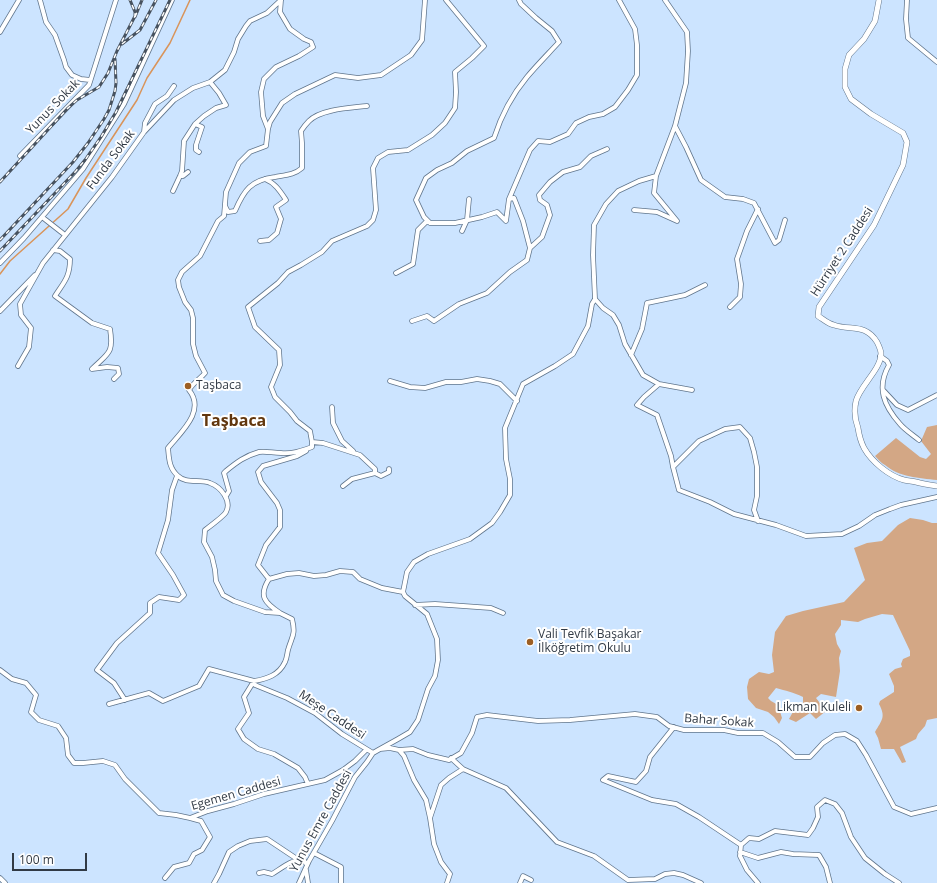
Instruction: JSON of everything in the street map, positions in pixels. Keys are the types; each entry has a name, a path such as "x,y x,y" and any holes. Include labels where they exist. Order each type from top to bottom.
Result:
{"street":[{"path":"0,32 18,0"},
{"path":"40,0 46,22 55,35 66,67 72,75 81,79 90,80"},
{"name":"Yunus Sokak","path":"20,156 88,85 116,0"},
{"path":"0,263 24,238 83,169 124,104 172,0"},
{"path":"268,129 263,116 261,92 264,79 276,67 299,56 313,47 311,42 290,29 280,12 281,0"},
{"name":"Funda Sokak","path":"18,366 29,347 32,328 21,315 20,304 43,263 112,178 144,132 174,100 193,88 210,82 225,70 234,52 238,38 250,21 267,13 281,0"},
{"path":"280,613 265,612 234,601 223,595 216,581 212,557 204,542 205,530 226,513 228,505 226,496 210,483 184,480 177,476 170,466 168,448 193,417 195,406 193,395 189,390 192,385 205,373 196,356 193,344 191,310 184,302 178,280 182,272 200,256 218,221 224,216 226,192 239,163 250,152 266,146 270,122 282,103 295,94 335,76 358,78 381,75 411,55 422,40 425,0"},
{"path":"312,447 310,431 297,421 275,397 271,387 280,365 279,350 255,327 248,307 278,283 288,272 322,252 332,241 367,226 373,220 376,210 373,168 378,158 388,152 408,150 432,135 445,123 455,108 455,72 484,46 446,0"},
{"path":"519,0 521,4 552,31 559,42 526,78 511,100 499,121 494,138 467,151 452,163 437,170 426,178 416,200 424,217 430,224 455,223 497,212 506,221 509,199 530,150 538,141 550,142 568,134 576,123 589,117 603,114 615,107 628,90 637,74 637,45 635,29 619,0"},
{"path":"634,210 657,212 677,221 654,193 656,176 675,126 686,83 688,51 687,32 665,0"},
{"name":"Hürriyet 2 Caddesi","path":"879,0 875,21 864,39 849,56 845,69 846,87 851,99 903,133 907,142 903,164 874,225 831,287 819,307 818,316 833,325 844,328 862,329 868,332 880,348 880,356"},
{"path":"907,0 906,19 908,38 937,62"},
{"path":"173,191 180,176 184,152 184,141 195,124 204,116 216,108 226,105 210,82"},
{"path":"144,132 145,123 155,104 166,96 174,86"},
{"path":"225,206 228,212 235,211 244,192 249,186 264,179 286,176 297,172 302,168 301,131 310,120 321,114 341,109 367,106"},
{"path":"195,124 202,127 196,145 196,150 199,152"},
{"path":"675,126 701,180 725,197 743,199 754,203 774,243 779,240 785,220"},
{"path":"530,248 542,237 550,215 547,205 540,200 539,195 550,182 563,172 580,167 591,156 607,149"},
{"path":"180,176 183,176 188,172"},
{"path":"109,704 149,693 163,701 199,686 209,669 254,681 271,677 279,672 286,662 288,649 293,636 293,625 292,619 270,606 264,598 264,587 269,579 287,574 300,573 314,576 326,575 340,571 353,572 360,580 382,588 403,592 408,572 414,562 428,554 470,539 492,523 510,495 510,479 506,459 505,428 523,384 573,354 588,326 592,304 595,299 593,255 594,225 606,204 618,191 639,181 656,176"},
{"path":"260,241 269,240 277,233 281,219 276,207 286,200 278,188 271,182 264,179"},
{"path":"412,321 427,316 434,321 458,304 487,293 510,272 527,260 530,248 523,221 514,198 509,199"},
{"path":"462,231 467,220 469,199"},
{"path":"730,307 740,297 741,284 737,259 747,231 758,209"},
{"path":"42,217 65,235"},
{"path":"396,273 413,264 418,230 427,221"},
{"path":"54,250 60,251 70,259 70,269 66,279 55,296 92,323 110,329 112,341 110,352 92,368 118,368 119,374 114,379"},
{"path":"0,311 39,271"},
{"path":"631,355 642,329 647,303 685,294 705,285"},
{"path":"595,299 603,308 613,315 619,325 625,344 643,375 659,384 692,390"},
{"path":"919,440 900,425 887,407 884,400 883,379 889,365 888,361 880,356 879,364 859,394 856,402 856,422 860,440 871,457 890,473 904,480 937,486"},
{"path":"390,381 410,387 425,388 446,382 477,379 500,384 517,400"},
{"path":"659,384 637,405 657,415 671,456 679,490 710,502 734,514 776,525 806,536 842,534 859,526 875,515 890,509 937,497"},
{"path":"883,390 897,406 908,410 937,395"},
{"path":"332,407 333,424 342,441 355,453"},
{"path":"673,467 699,441 725,429 740,427 750,438 754,452 757,468 757,496 754,510 758,521"},
{"path":"312,442 323,443 360,455 375,469 375,473"},
{"path":"226,496 229,491 224,473 241,459 259,452 292,453 312,447"},
{"path":"269,579 258,565 266,545 280,527 280,510 277,502 261,482 258,472 263,466 297,456 312,447"},
{"path":"343,486 352,479 375,473 381,476 389,472 389,469"},
{"path":"124,700 114,683 97,670 116,643 150,613 150,603 159,597 179,600 184,595 158,553 168,520 172,490 177,476"},
{"name":"Yunus Emre Caddesi","path":"299,883 306,867 355,777 373,753 410,732 418,720 428,689 435,676 438,660 437,639 427,614 414,605 403,592"},
{"path":"414,605 435,604 491,608 503,613"},
{"name":"Egemen Caddesi","path":"0,670 12,679 26,683 36,695 32,712 39,720 58,726 66,738 68,755 74,763 83,764 103,761 115,765 125,779 159,813 190,818 264,794 325,780 343,770 366,750"},
{"path":"254,681 244,697 249,713 238,729 244,738 258,749 274,754 298,768 306,777 308,784"},
{"name":"Meşe Caddesi","path":"254,681 255,686 287,698 315,713 342,734 373,753"},
{"name":"Bahar Sokak","path":"451,758 461,753 472,733 477,717 487,715 538,720 570,720 635,714 657,717 669,726 684,730 724,730 738,733 763,733 778,742 795,757 810,757 823,743 835,735 845,734 857,741 894,807 911,814 937,808"},
{"path":"674,727 650,758 646,771 636,782 608,776 603,780 652,800 676,804 741,844"},
{"path":"380,749 413,749 428,755 449,760 451,758 463,769 506,788 557,842 594,856 628,880 655,879 665,874 674,873 683,875 701,883"},
{"path":"399,750 404,756 414,780 426,800 434,844 441,862 450,874 446,883"},
{"path":"430,818 440,785 463,769"},
{"path":"758,883 747,870 740,856 741,844 749,838 759,840 775,831 808,834 813,828 818,817 816,806 825,800 835,804 842,813 851,837 865,858 899,883"},
{"path":"165,878 174,867 189,863 194,854 202,850 210,837 201,821 190,818"},
{"path":"214,883 229,852 250,841 267,839 297,859"},
{"path":"740,852 758,858 781,852 819,855 826,866 830,883"},
{"path":"314,853 341,867 340,883"},
{"path":"259,873 264,872 272,874 297,859 303,859 306,867 308,883"},
{"path":"520,883 523,876 531,880"},
{"path":"0,878 5,883"}],"shaded area":[{"path":"937,425 937,480 910,476 896,472 882,463 875,456 896,438 920,457 926,459 931,454 921,441 927,427"},
{"path":"910,518 937,523 937,718 927,720 925,726 918,734 916,739 900,747 906,762 902,763 894,749 881,749 875,732 883,715 879,704 880,701 894,692 894,686 889,674 895,669 902,667 901,664 903,659 910,656 910,651 893,615 882,614 858,622 841,620 841,625 835,634 837,644 841,651 839,658 840,671 836,697 821,694 816,698 826,711 816,719 810,713 796,722 789,719 794,710 803,704 803,697 776,688 768,698 778,705 782,718 779,724 768,712 756,708 748,699 747,687 749,679 759,672 769,674 774,672 772,655 775,632 786,616 844,602 865,580 854,548 867,543 882,541 898,525"}],"waterway":[{"path":"0,274 10,261 68,209 86,178 137,100 147,78 170,43 190,0"}],"railway":[{"path":"0,182 68,108 77,100 99,87 108,73 117,51 135,16 130,0"},
{"path":"135,17 142,0"},
{"path":"122,44 140,30 156,0"},
{"path":"0,251 76,171 101,137 116,112 170,0"},
{"path":"0,240 73,162 104,119 109,110 115,91 115,59"}],"place":[{"name":"Taşbaca","path":"188,386"},
{"name":"Vali Tevfik Başakar İlköğretim Okulu","path":"530,642"},
{"name":"Likman Kuleli","path":"859,708"}],"district":[{"name":"Taşbaca","path":"234,421"}]}
